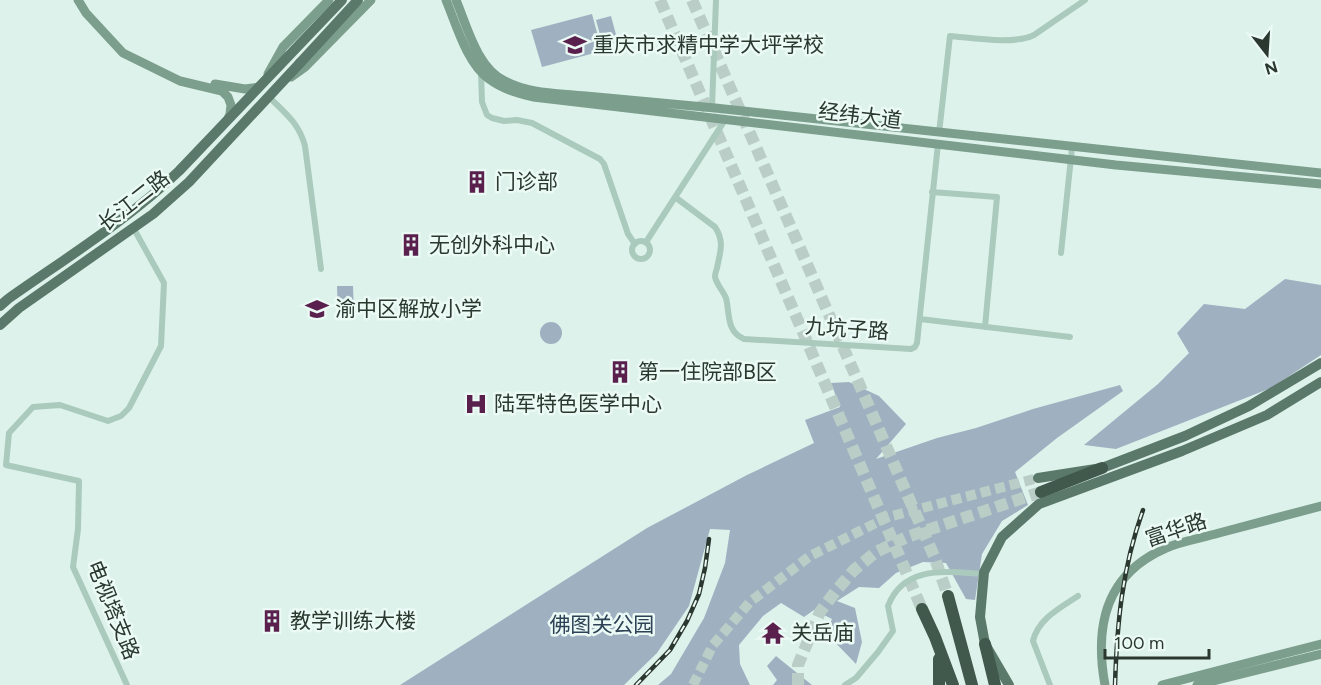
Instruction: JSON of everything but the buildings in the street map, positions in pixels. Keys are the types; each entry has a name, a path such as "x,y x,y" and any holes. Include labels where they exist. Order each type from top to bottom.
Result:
{"highway":[{"path":"1041,492 1102,468"},
{"path":"948,596 972,685"},
{"path":"922,609 953,685"},
{"path":"934,637 940,664 939,685"},
{"path":"985,644 1001,682"},
{"path":"963,654 978,685"}],"main road":[{"path":"78,0 86,13 123,53 184,82 222,91 228,97 231,105 228,119"},
{"name":"长江二路","path":"261,84 283,47 329,0"},
{"name":"长江二路","path":"0,306 142,204 179,171 342,0"},
{"name":"长江二路","path":"0,324 19,308 134,229 189,182 358,0"},
{"name":"长江二路","path":"272,92 305,68 371,0"},
{"name":"经纬大道","path":"446,0 466,49 487,78 516,93 533,97 1116,165 1321,184"},
{"name":"经纬大道","path":"456,0 480,56 493,74 503,81 532,90 1072,148 1321,172"},
{"path":"165,74 238,88 261,84"},
{"path":"1038,478 1102,468 1185,436 1249,406 1321,363"},
{"path":"985,644 980,617 984,574 1002,537 1039,504 1182,451 1267,415 1321,382"},
{"name":"富华路","path":"1105,685 1101,667 1102,624 1111,597 1121,580 1141,561 1167,547 1321,506"},
{"path":"1162,685 1321,644"},
{"path":"1197,685 1321,654"}],"street":[{"path":"712,108 716,0"},
{"path":"939,133 950,36 1013,40 1028,38 1085,0"},
{"path":"480,56 482,102 487,115 504,121 517,120 532,123 600,159 604,164 628,234 635,244"},
{"path":"272,92 302,133 321,269"},
{"path":"646,242 725,120"},
{"name":"九坑子路","path":"675,197 715,227 719,234 721,246 715,276 726,298 731,327 737,336 744,339 911,350 917,343 938,144"},
{"path":"1061,253 1072,148"},
{"path":"932,192 997,197 985,327"},
{"name":"电视塔支路","path":"127,685 73,567 78,529 79,481 6,465 9,434 33,407 60,405 108,421 121,416 129,408 161,346 164,283 134,229"},
{"path":"640,241 646,242 650,252 642,259 634,255 632,249 635,244 640,241"},
{"path":"920,319 1070,337"},
{"path":"845,685 856,678 893,631 888,606 899,586 922,574 947,572 984,574"},
{"path":"1050,685 1033,641 1034,637 1042,621 1077,596"}],"green space":[{"path":"592,14 602,51 542,67 531,30"},
{"path":"611,16 618,42 603,46 596,20"},
{"path":"1285,279 1321,285 1321,355 1271,388 1116,449 1084,445 1158,384 1189,353 1177,333 1204,304 1245,309"},
{"path":"337,286 353,286 354,315 338,316"},
{"path":"551,322 561,329 562,333 555,343 551,344 541,337 540,333 547,323"},
{"name":"佛图关公园","path":"849,382 879,396 906,424 876,459 937,438 1120,385 1123,391 1057,438 1015,472 1028,505 1002,521 982,554 975,600 966,599 946,563 923,562 896,573 879,588 859,587 837,601 855,608 862,642 856,664 826,633 832,619 814,610 804,617 781,603 763,616 739,645 740,664 750,685 658,685 671,674 704,618 725,563 730,530 710,529 689,606 657,653 624,685 400,685 647,528 747,475 814,443 805,420 840,407 831,383"},
{"path":"776,656 812,685 773,685 777,680 767,666"}],"tunnel":[{"path":"660,0 922,609"},
{"path":"692,0 934,556 948,596"},
{"path":"693,685 713,645 750,602 810,556 888,517 1038,478"},
{"path":"798,685 798,665 820,612 854,570 876,552 907,537 1041,492"}],"railway":[{"path":"1115,685 1117,640 1125,575 1143,510"},
{"path":"636,685 670,650 687,621 699,594 709,539"}],"place":[{"name":"重庆市求精中学大坪学校","path":"575,45"},
{"name":"门诊部","path":"477,182"},
{"name":"无创外科中心","path":"411,245"},
{"name":"渝中区解放小学","path":"317,309"},
{"name":"第一住院部B区","path":"620,372"},
{"name":"陆军特色医学中心","path":"476,404"},
{"name":"教学训练大楼","path":"272,621"},
{"name":"关岳庙","path":"773,633"}]}
